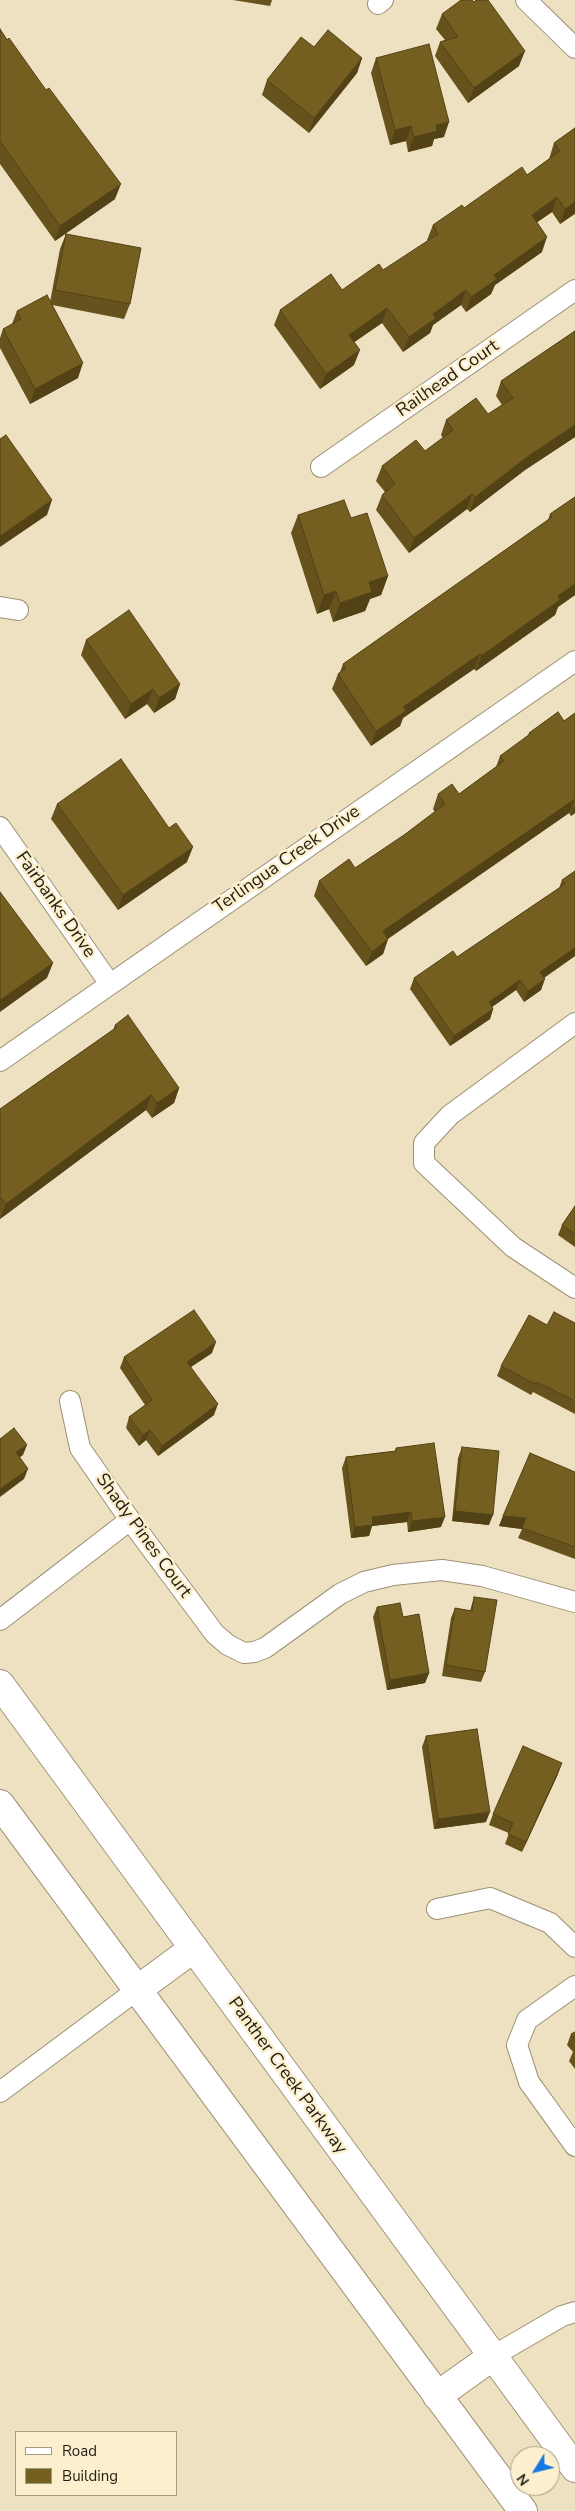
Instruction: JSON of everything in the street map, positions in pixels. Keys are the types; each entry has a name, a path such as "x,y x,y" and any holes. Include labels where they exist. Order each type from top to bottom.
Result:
{"main road":[{"name":"Panther Creek Parkway","path":"0,1684 575,2468"},
{"path":"0,1804 523,2511"},
{"path":"137,1990 194,1948"},
{"path":"437,2396 493,2356"}],"street":[{"path":"526,0 575,48"},
{"name":"Railhead Court","path":"321,467 575,290"},
{"name":"Terlingua Creek Drive","path":"0,1061 575,661"},
{"name":"Fairbanks Drive","path":"0,827 110,984"},
{"path":"575,1023 450,1115 424,1143 424,1163 513,1247 575,1288"},
{"name":"Shady Pines Court","path":"70,1401 80,1448 130,1520 215,1634 228,1645 244,1653 265,1648 340,1594 364,1582 394,1575 442,1570 482,1576 575,1602"},
{"path":"0,1620 130,1520"},
{"path":"438,1909 490,1898 550,1923 575,1947"},
{"path":"575,1986 527,2020 518,2045 529,2082 575,2146"},
{"path":"0,2092 137,1990"},
{"path":"493,2356 562,2316 575,2312"}],"building":[{"path":"461,0 472,0 474,2 476,0 488,0 525,51 474,88 440,42 458,37 442,14"},
{"path":"0,29 7,40 9,38 46,90 49,88 121,184 60,226 0,141"},
{"path":"328,30 362,58 314,118 267,80 301,37 314,47"},
{"path":"429,44 449,122 436,125 437,131 414,137 411,126 395,130 376,58"},
{"path":"575,128 575,202 565,209 557,197 532,215 547,237 494,275 497,279 471,297 466,290 433,314 436,318 409,337 387,308 349,335 360,350 326,374 280,310 331,274 342,290 379,264 383,270 438,234 433,225 462,205 464,208 522,167 527,175 560,151 554,143"},
{"path":"66,234 141,248 130,304 55,290"},
{"path":"47,295 83,363 35,389 3,329 21,319 17,311"},
{"path":"575,331 575,425 530,455 475,497 472,494 414,538 382,495 395,484 382,466 416,440 425,451 453,430 446,420 476,398 488,414 513,398 501,381"},
{"path":"6,435 52,500 0,536 0,439"},
{"path":"575,497 575,584 558,596 560,600 481,656 480,654 403,707 406,711 376,731 338,674 346,668 343,664 552,517 550,514"},
{"path":"344,500 351,518 367,513 388,576 369,582 372,592 340,603 336,591 324,595 298,515"},
{"path":"129,610 180,684 159,698 153,689 131,704 86,640"},
{"path":"558,712 564,721 575,713 575,799 383,931 388,939 372,952 319,881 349,859 355,868 404,835 445,804 438,794 452,784 459,794 504,761 500,756"},
{"path":"121,759 169,828 176,823 193,847 123,895 57,804"},
{"path":"575,871 575,948 540,972 545,979 528,991 520,980 489,1002 493,1009 454,1036 414,978 453,951 457,957 565,884 562,880"},
{"path":"0,892 53,963 0,1000"},
{"path":"128,1015 179,1088 157,1103 151,1095 6,1204 0,1199 0,1109 117,1027 115,1025"},
{"path":"575,1206 575,1234 562,1225"},
{"path":"194,1310 216,1342 187,1362 218,1404 162,1446 150,1430 143,1435 129,1417 152,1400 124,1357"},
{"path":"554,1312 575,1323 575,1401 537,1382 535,1384 501,1366 529,1315 547,1325"},
{"path":"14,1428 27,1445 16,1452 28,1469 0,1489 0,1439"},
{"path":"434,1443 445,1517 412,1521 411,1512 372,1517 373,1525 355,1527 346,1457 396,1451 396,1448"},
{"path":"462,1447 499,1451 493,1515 455,1511"},
{"path":"530,1453 575,1472 575,1547 522,1528 526,1518 503,1516"},
{"path":"474,1597 497,1600 485,1672 446,1665 455,1608 472,1611"},
{"path":"400,1603 403,1617 419,1614 429,1673 390,1680 377,1607"},
{"path":"477,1729 490,1812 438,1819 426,1736"},
{"path":"523,1746 562,1763 526,1842 508,1834 513,1823 493,1814"},
{"path":"575,2032 575,2040 571,2034"}]}
